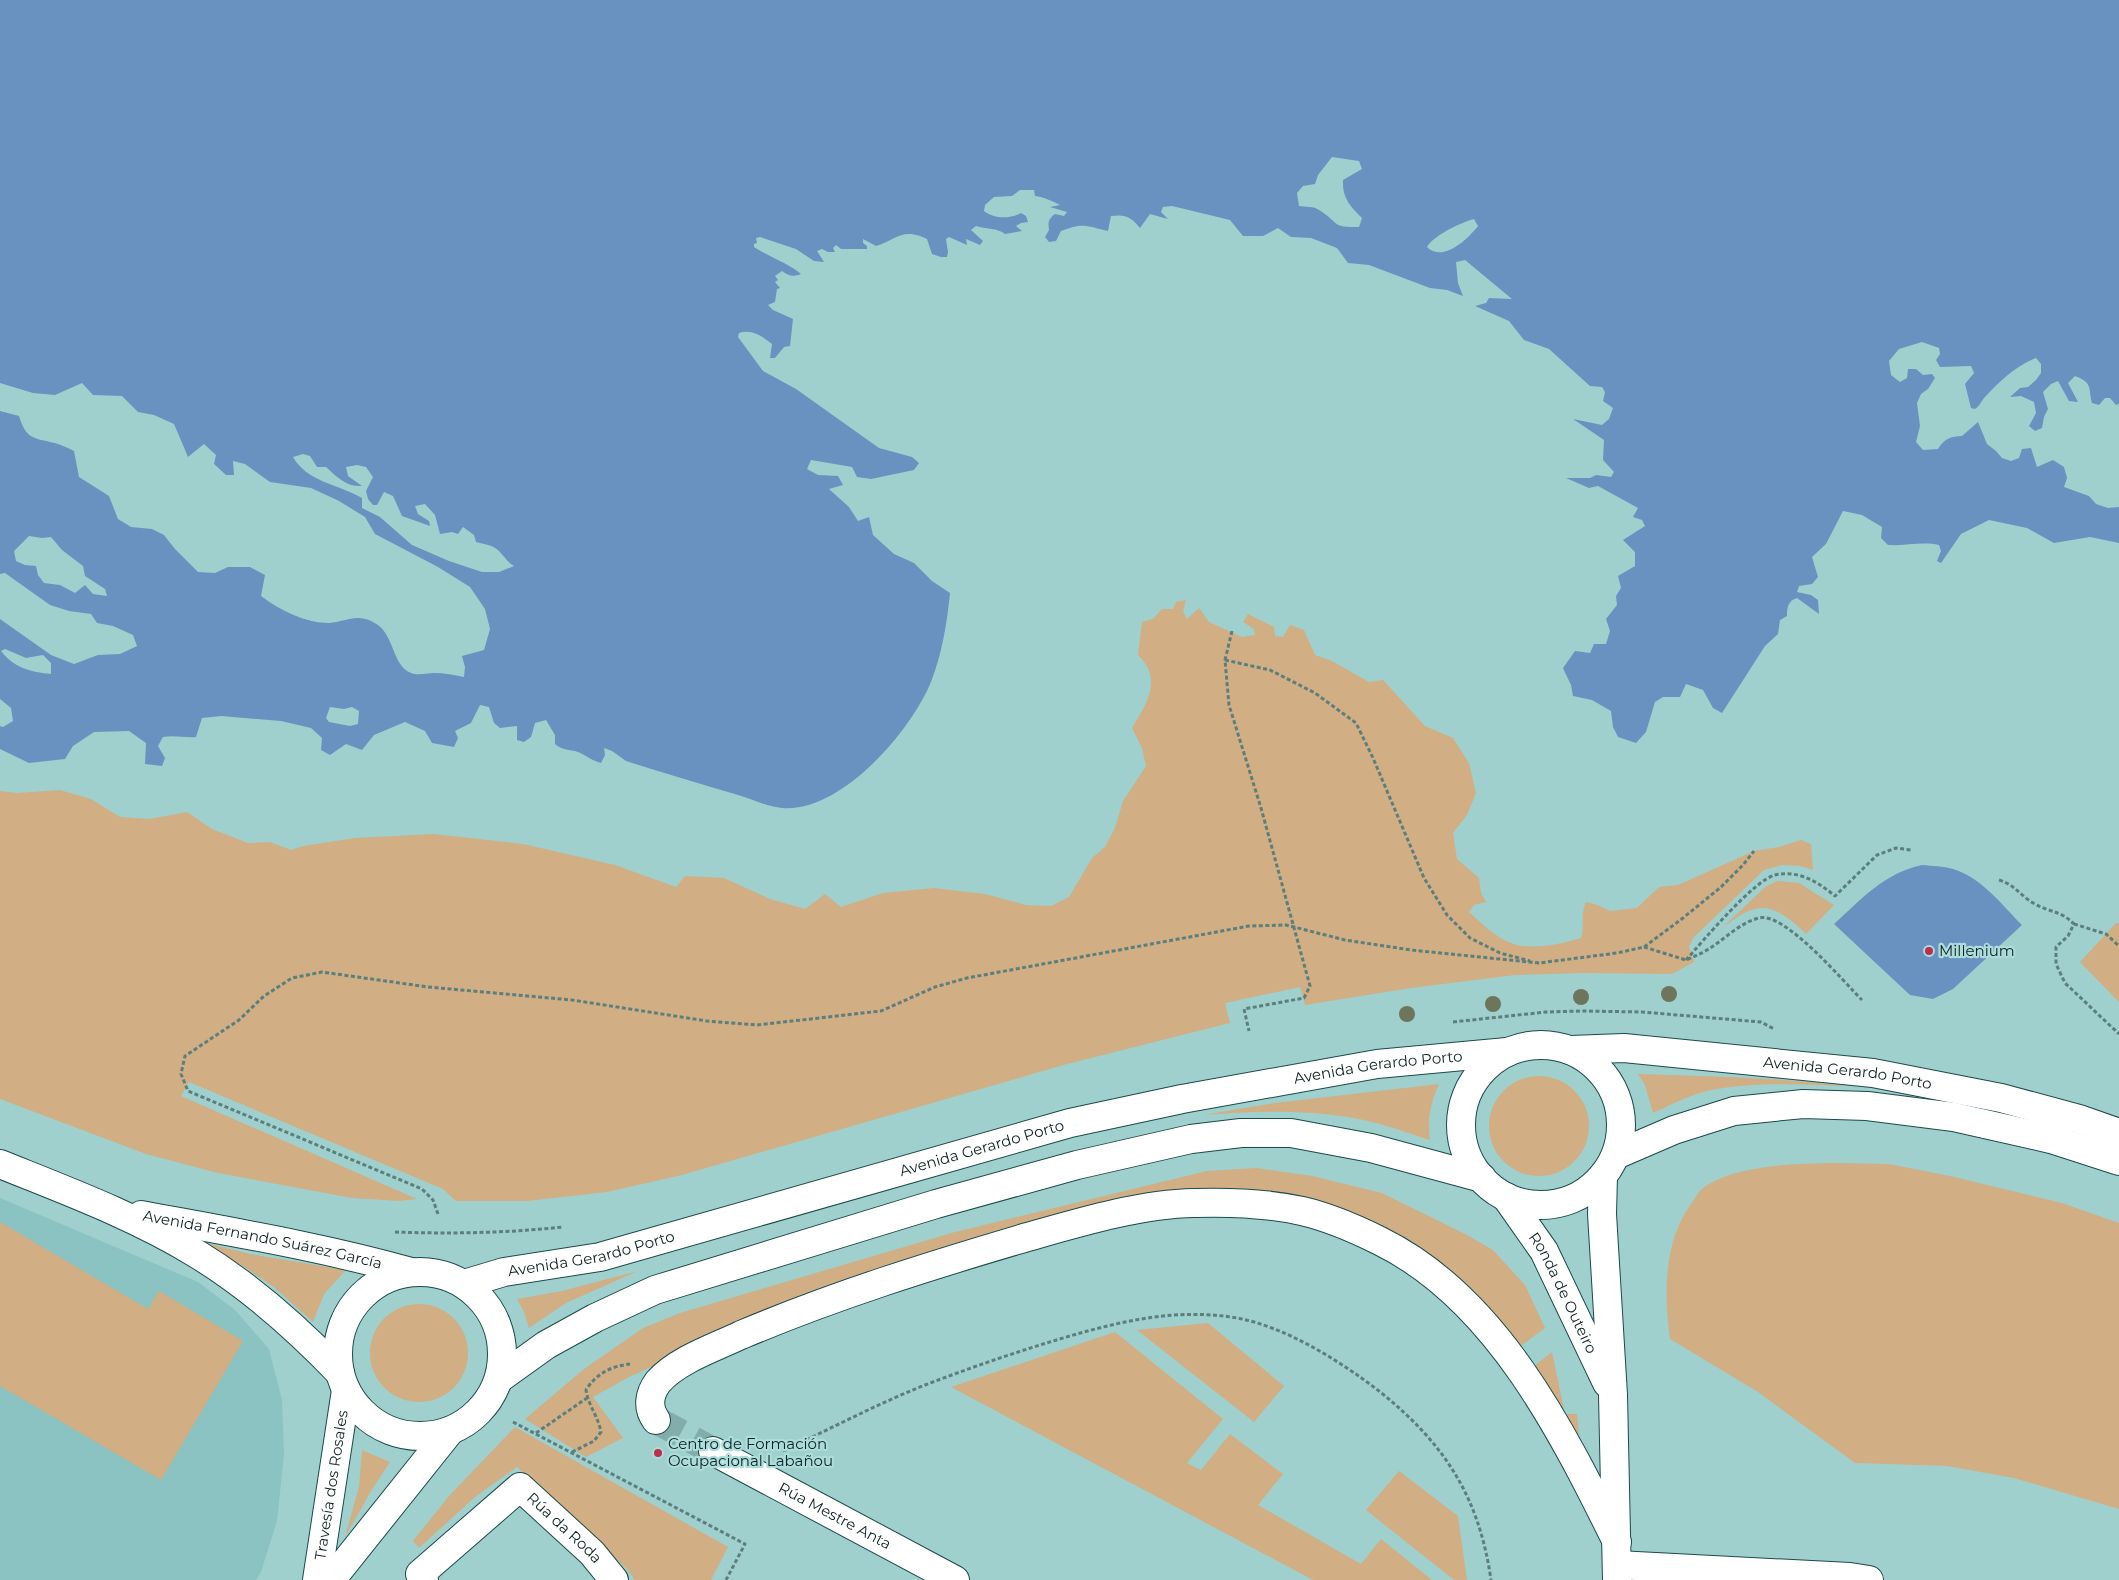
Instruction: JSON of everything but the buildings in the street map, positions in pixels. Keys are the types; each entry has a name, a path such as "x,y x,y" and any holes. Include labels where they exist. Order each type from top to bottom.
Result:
{"street":[{"path":"1549,1045 1570,1050 1594,1065 1604,1074 1615,1092 1621,1113 1621,1135 1610,1166 1583,1194 1558,1203 1532,1204 1506,1197 1493,1189 1482,1178 1468,1158 1462,1134 1462,1109 1471,1086 1486,1066 1507,1052 1527,1046 1549,1045"},
{"name":"Avenida Gerardo Porto","path":"1570,1050 1624,1048 1873,1073 2001,1098 2080,1119 2119,1133"},
{"name":"Avenida Gerardo Porto","path":"464,1284 504,1272 600,1257 1070,1123 1182,1099 1377,1064 1507,1052"},
{"name":"Avenida Gerardo Porto","path":"1610,1166 1674,1130 1734,1111 1803,1104 1867,1106 1954,1117 2051,1140 2119,1161"},
{"path":"500,1378 546,1345 595,1318 656,1290 964,1196 1077,1165 1191,1139 1240,1134 1291,1134 1371,1148 1482,1178"},
{"name":"Avenida Fernando Suárez García","path":"0,1164 114,1210 197,1254 250,1290 296,1327 343,1381"},
{"name":"Ronda de Outeiro","path":"1610,1166 1602,1214 1613,1395 1617,1562"},
{"name":"Ronda de Outeiro","path":"1506,1197 1544,1252 1613,1395"},
{"path":"656,1420 651,1413 649,1405 652,1394 658,1383 676,1366 718,1345 794,1312 965,1255 1124,1212 1192,1203 1247,1204 1302,1211 1382,1242 1434,1275 1476,1315 1515,1364 1552,1418 1617,1562 1850,1577 1869,1580"},
{"name":"Avenida Fernando Suárez García","path":"114,1210 300,1244 411,1272"},
{"path":"411,1272 438,1274 464,1284 485,1302 498,1325 503,1351 500,1378 489,1400 472,1419 450,1431 426,1436 402,1434 379,1426 359,1410 343,1381 338,1345 346,1318 362,1296 384,1280 411,1272"},
{"name":"Travesía dos Rosales","path":"317,1580 343,1381"},
{"name":"Travesía dos Rosales","path":"331,1580 450,1431"},
{"name":"Rúa Mestre Anta","path":"714,1451 956,1580"},
{"name":"Rúa da Roda","path":"422,1577 520,1487 592,1552 614,1580"}],"path":[{"path":"1232,631 1225,660 1229,705 1261,808 1306,965 1310,986 1304,998 1244,1009 1249,1031"},
{"path":"1225,660 1270,670 1315,693 1356,723 1373,758 1424,878 1447,915 1470,938 1500,953 1539,963"},
{"path":"1686,960 1728,912 1772,876 1786,874 1802,876 1822,885 1835,896 1877,855 1896,848 1911,850"},
{"path":"438,1214 433,1200 422,1189 188,1091 181,1074 186,1056 239,1020 264,996 292,978 322,972 428,987 572,1000 707,1022 757,1025 881,1011 935,987 967,978 1249,926 1286,925 1345,940 1410,950 1539,963 1617,953 1644,947 1683,918 1743,866 1754,851"},
{"path":"1999,880 2010,883 2036,905 2064,914 2074,924 2106,934 2119,946"},
{"path":"1644,947 1686,960 1707,950 1745,924 1761,917 1776,920 1792,930 1862,1000"},
{"path":"2074,924 2068,936 2056,947 2056,964 2066,983 2119,1034"},
{"path":"1444,1023 1546,1012 1642,1012 1761,1022 1776,1030"},
{"path":"394,1232 524,1231 573,1226"},
{"path":"746,1468 924,1386 1020,1351 1113,1323 1163,1315 1205,1315 1238,1318 1283,1333 1324,1354 1368,1383 1407,1414 1440,1450 1464,1489 1480,1529 1491,1580"},
{"path":"572,1453 594,1441 600,1432 598,1419 587,1398 586,1390 592,1380 609,1369 628,1364 644,1366 658,1383"},
{"path":"536,1433 587,1398"},
{"path":"513,1422 745,1544 726,1580"}],"shaded area":[{"path":"0,0 2119,0 2119,404 2116,405 2110,398 2105,398 2099,405 2092,403 2089,386 2085,381 2075,376 2068,383 2078,402 2069,401 2058,381 2051,384 2043,392 2048,409 2042,428 2035,431 2029,426 2036,413 2034,402 2021,396 2010,397 2020,388 2028,387 2041,373 2041,364 2036,358 2009,374 1975,409 1971,408 1965,384 1974,373 1971,366 1940,367 1936,360 1940,354 1939,348 1922,342 1899,349 1889,361 1891,375 1900,382 1907,378 1908,369 1916,369 1923,375 1932,374 1935,378 1928,389 1921,394 1917,403 1920,426 1916,442 1923,450 1938,449 1945,440 1951,437 1962,436 1978,422 1987,444 2002,458 2011,461 2019,458 2022,449 2031,448 2037,467 2053,460 2064,467 2067,478 2064,487 2089,496 2096,504 2108,508 2119,507 2119,543 2090,537 2054,543 2027,528 1989,520 1961,534 1941,563 1937,561 1941,551 1939,545 1927,543 1888,545 1881,538 1882,527 1862,515 1843,511 1826,544 1812,557 1818,577 1812,584 1799,586 1797,592 1811,595 1818,600 1819,614 1797,598 1792,601 1788,607 1787,616 1780,620 1778,634 1765,646 1722,713 1713,708 1703,690 1686,684 1680,697 1663,697 1655,702 1646,732 1636,743 1618,737 1613,727 1611,711 1592,700 1573,696 1571,685 1563,668 1575,651 1590,653 1594,644 1606,644 1610,631 1606,619 1617,605 1616,596 1621,588 1618,576 1635,566 1635,552 1623,540 1645,526 1642,520 1633,517 1638,508 1598,486 1589,488 1566,478 1590,478 1596,475 1611,477 1614,472 1603,460 1604,440 1573,419 1602,425 1609,419 1613,408 1603,401 1605,392 1602,387 1590,386 1549,349 1524,340 1509,321 1475,306 1486,303 1489,298 1512,299 1465,260 1456,262 1458,283 1463,296 1447,290 1430,288 1369,265 1348,263 1337,248 1311,238 1291,237 1278,228 1263,236 1243,236 1230,220 1172,206 1163,207 1161,212 1168,219 1150,214 1140,228 1128,217 1121,215 1111,216 1108,231 1090,226 1075,226 1061,231 1056,241 1049,242 1045,237 1049,230 1050,219 1055,214 1064,216 1067,212 1050,207 1060,205 1045,198 1035,196 1034,190 1020,190 1012,196 994,197 985,205 984,211 992,216 1007,217 1021,213 1026,216 1028,222 1016,226 1022,231 1005,234 976,226 971,230 983,241 980,245 966,239 967,245 949,237 946,239 947,257 932,254 927,239 912,234 900,235 876,246 863,239 867,249 841,249 836,245 833,248 835,252 828,252 822,249 817,251 824,262 814,261 796,249 760,237 756,238 757,243 754,244 754,247 801,274 791,276 782,271 775,276 778,280 775,282 780,288 777,289 775,302 768,305 773,310 793,319 790,346 784,347 775,358 770,358 772,344 764,338 748,332 739,333 738,337 763,371 796,389 879,448 912,457 919,463 914,470 871,479 857,477 852,467 811,460 807,469 818,475 838,476 843,485 829,489 849,507 858,521 869,517 873,535 894,554 914,563 932,581 950,593 944,638 931,682 908,723 891,745 850,783 827,797 805,806 782,808 766,805 626,761 604,748 605,755 601,763 578,752 563,749 555,744 555,735 546,720 535,723 531,737 524,742 517,740 517,726 500,728 494,723 489,707 480,705 471,723 455,731 458,738 454,747 432,743 425,731 405,722 374,735 362,750 346,744 330,755 321,750 322,738 311,728 281,721 221,716 202,718 196,737 163,737 158,746 165,758 162,766 145,764 146,743 129,731 94,732 73,746 65,759 29,763 0,749 0,726 3,727 13,721 11,708 0,699 0,619 51,655 74,664 98,655 120,654 137,646 133,635 113,626 97,623 91,614 69,611 50,605 5,573 0,574 0,411 19,416 24,429 31,436 74,451 79,477 109,496 118,519 131,527 152,529 164,535 198,572 215,573 228,567 250,567 265,575 261,596 293,615 311,621 329,623 356,618 367,619 380,627 385,633 400,663 411,673 442,673 464,677 465,667 462,656 484,650 490,629 485,609 470,587 438,567 375,534 365,517 339,501 311,488 270,482 245,464 233,461 234,475 226,475 214,464 216,455 204,444 188,457 174,424 154,415 138,412 122,396 93,395 82,383 55,395 33,393 0,383","holes":["1332,157 1359,161 1362,169 1343,180 1345,197 1362,218 1359,227 1339,225 1317,209 1299,206 1297,193 1303,186 1315,184 1318,175","1474,219 1478,226 1462,243 1448,251 1440,252 1433,251 1427,247 1435,238 1462,223","303,454 310,456 317,467 326,467 342,481 356,486 362,486 348,476 346,467 357,465 366,467 373,477 366,491 368,499 373,505 377,505 384,492 393,496 402,516 430,526 429,521 418,514 415,506 425,504 435,515 440,534 452,532 458,534 463,527 474,535 476,542 497,549 514,566 499,572 482,572 449,561 412,545 380,517 362,508 362,498 324,482 306,472 293,457","29,536 51,537 62,550 83,566 85,576 105,589 107,596 93,594 85,585 75,593 60,585 44,583 38,575 36,566 25,565 16,561 14,551","5,649 26,658 43,655 51,663 51,674 23,668 6,657 1,651","330,707 344,709 352,707 359,711 358,724 350,726 329,722 326,718"]},
{"path":"1186,600 1183,611 1187,619 1199,608 1209,622 1242,637 1255,635 1254,629 1243,622 1248,614 1274,627 1275,636 1283,637 1290,625 1304,630 1315,655 1332,661 1369,682 1383,680 1425,726 1453,738 1469,763 1476,793 1467,815 1453,833 1457,859 1479,878 1481,893 1486,902 1474,905 1469,912 1490,931 1508,942 1522,946 1539,946 1581,938 1583,912 1586,902 1610,911 1637,908 1659,887 1678,885 1754,851 1779,847 1801,840 1811,844 1813,870 1800,866 1782,865 1764,870 1693,938 1689,947 1694,962 1672,974 1585,973 1515,975 1411,988 1305,1005 1300,987 1225,1003 1230,1023 1067,1064 682,1175 607,1192 527,1201 456,1201 443,1189 189,1082 181,1096 417,1199 399,1201 352,1198 218,1173 146,1154 0,1099 0,791 17,793 60,790 91,799 120,817 149,819 187,812 212,829 248,843 270,842 291,850 303,846 355,838 434,834 523,844 615,865 676,887 685,876 724,878 770,899 805,909 825,894 841,907 883,893 934,888 985,894 1026,905 1051,906 1069,897 1092,858 1105,847 1115,828 1123,801 1146,766 1142,748 1132,728 1147,700 1151,682 1146,664 1138,655 1142,622 1153,619 1162,609 1173,609 1176,602"},
{"path":"1922,865 1953,869 1973,878 1990,892 2022,925 1953,989 1933,999 1910,995 1834,924 1874,888 1896,874"},
{"path":"1777,881 1799,883 1834,905 1806,934 1783,915 1763,908 1754,909 1743,914 1719,931 1765,887"},
{"path":"2116,923 2119,923 2119,1002 2080,962"},
{"path":"1638,1074 1770,1079 1850,1086 1778,1084 1724,1088 1693,1095 1653,1113 1645,1085"},
{"path":"1539,1076 1549,1077 1567,1084 1581,1098 1588,1116 1588,1136 1581,1154 1567,1168 1549,1175 1539,1176 1529,1175 1511,1168 1497,1154 1490,1136 1489,1126 1490,1116 1497,1098 1511,1084 1529,1077"},
{"path":"1439,1084 1430,1112 1430,1140 1372,1122 1344,1116 1263,1112 1203,1115 1275,1103"},
{"path":"1889,1164 1950,1176 2062,1203 2119,1223 2119,1509 2014,1478 1947,1466 1855,1463 1758,1392 1670,1339 1667,1285 1671,1250 1683,1216 1701,1190 1731,1174 1749,1170 1789,1165"},
{"path":"1256,1168 1312,1176 1382,1193 1465,1234 1493,1250 1525,1285 1545,1328 1515,1350 1463,1280 1414,1247 1197,1192 694,1347 629,1377 593,1397 623,1438 586,1457 525,1419 584,1369 643,1328 680,1313 955,1232 1207,1171"},
{"path":"0,1198 198,1282 235,1310 269,1349 282,1400 284,1454 277,1521 261,1572 256,1580 0,1580"},
{"path":"0,1222 148,1309 159,1291 243,1341 161,1480 0,1386"},
{"path":"185,1238 250,1254 346,1270 324,1294 313,1322 275,1288 240,1264"},
{"path":"638,1271 566,1303 529,1328 517,1299 562,1291"},
{"path":"409,1304 429,1304 447,1312 460,1325 468,1343 468,1363 465,1372 460,1381 447,1394 429,1402 409,1402 391,1394 378,1381 370,1363 370,1343 378,1325 391,1312"},
{"path":"1208,1323 1284,1386 1254,1422 1137,1330"},
{"path":"1115,1332 1223,1419 1187,1463 1201,1470 1230,1434 1283,1474 1258,1505 1361,1564 1381,1539 1432,1580 1313,1580 951,1387"},
{"path":"1552,1352 1565,1414 1577,1414 1581,1458 1529,1370"},
{"path":"515,1427 728,1547 711,1580 635,1580 627,1569 517,1467 475,1497 419,1548 413,1541 449,1496"},
{"path":"362,1450 390,1462 345,1537 359,1487"},
{"path":"1399,1471 1458,1516 1467,1580 1454,1580 1366,1510"}],"tunnel":[{"path":"656,1420 713,1451"}],"place":[{"name":"Millenium","path":"1929,951"},
{"name":"Centro de Formación Ocupacional Labañou","path":"658,1453"}]}
